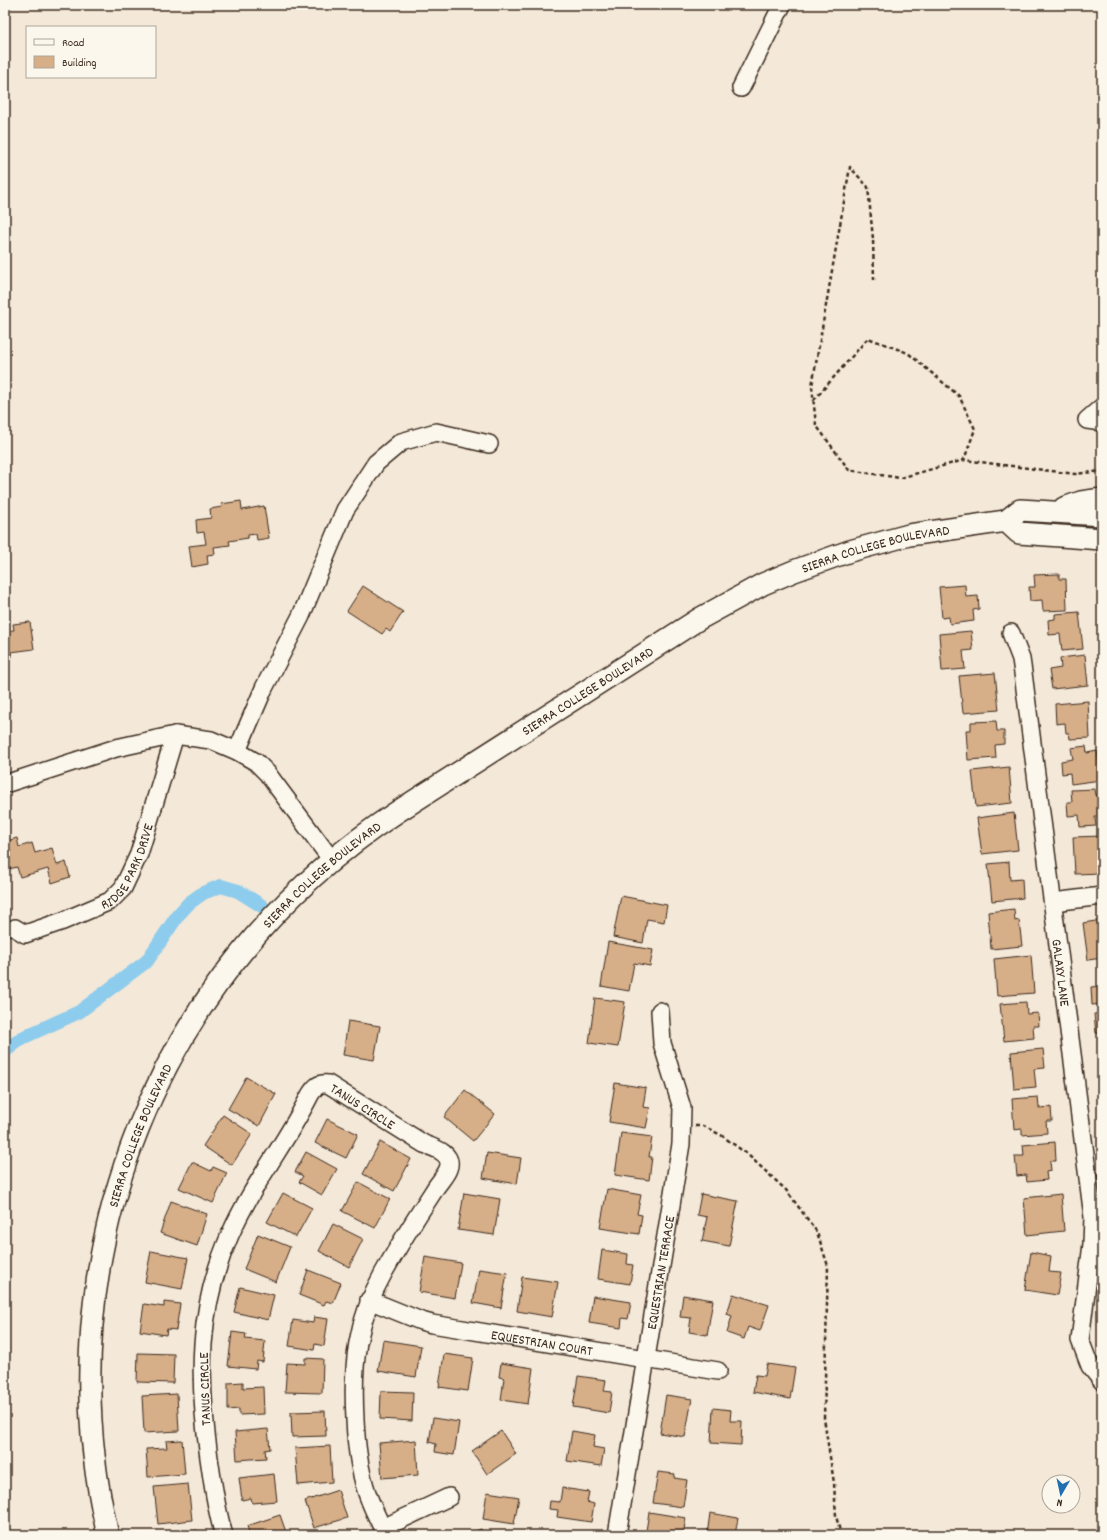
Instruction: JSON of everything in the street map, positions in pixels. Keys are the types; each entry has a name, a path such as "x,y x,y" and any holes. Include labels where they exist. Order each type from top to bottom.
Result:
{"main road":[{"path":"1054,511 1081,502 1102,499"},
{"path":"1102,515 1020,510 1006,522 1019,533 1102,539"},
{"name":"SIERRA COLLEGE BOULEVARD","path":"108,1535 93,1445 90,1354 93,1308 103,1245 124,1164 143,1114 165,1069 212,992 268,920 301,886 331,859 392,815 725,604 763,584 820,561 879,542 943,529 1006,522"}],"street":[{"path":"741,88 782,5"},
{"path":"1102,407 1087,420 1102,422"},
{"path":"237,751 264,688 301,616 345,510 376,463 401,442 436,432 489,444"},
{"name":"GALAXY LANE","path":"1011,633 1021,659 1024,673 1092,1211 1098,1232 1082,1314 1080,1340 1090,1366 1102,1381"},
{"path":"5,784 116,748 175,735 211,740 237,751 256,762 267,773 331,859"},
{"name":"RIDGE PARK DRIVE","path":"15,928 25,934 63,921 110,901 123,888 139,854 175,735"},
{"path":"1053,902 1102,896"},
{"name":"EQUESTRIAN TERRACE","path":"617,1535 683,1124 679,1097 662,1043 660,1011"},
{"name":"TANUS CIRCLE","path":"224,1535 215,1501 201,1392 201,1362 208,1305 222,1255 240,1214 314,1087 321,1083 328,1084 424,1144 437,1149 445,1154 449,1160 448,1169 383,1272 369,1300 359,1329 354,1361 353,1384 355,1422 362,1475 368,1494 384,1532"},
{"name":"EQUESTRIAN COURT","path":"369,1300 415,1319 432,1324 718,1371"},
{"path":"384,1532 450,1497"}],"path":[{"path":"874,280 868,187 850,167 812,386 816,425 849,470 900,478 964,460 1075,474 1102,471"},
{"path":"814,400 868,338 908,353 959,396 975,429 964,460"},
{"path":"683,1124 703,1126 721,1135 747,1154 786,1190 817,1232 828,1266 824,1418 834,1483 836,1516 841,1535"}],"building":[{"path":"241,501 242,510 264,506 269,538 257,540 256,534 248,535 248,538 229,541 230,545 214,547 215,554 207,555 208,564 192,567 189,546 206,544 204,532 197,533 196,520 211,518 210,509 222,507 221,504"},
{"path":"1059,574 1059,579 1066,579 1067,610 1043,611 1042,600 1030,601 1029,587 1035,587 1034,575"},
{"path":"965,585 966,597 978,596 979,609 973,610 974,621 950,624 949,617 942,618 939,587"},
{"path":"363,586 403,612 390,632 386,629 382,634 347,611"},
{"path":"1079,612 1083,649 1062,651 1060,634 1049,635 1048,620 1055,619 1055,614"},
{"path":"30,622 34,649 11,652 12,657 5,658 5,631 14,630 13,624"},
{"path":"971,631 973,650 963,651 965,669 942,671 939,634"},
{"path":"1085,655 1088,685 1052,689 1049,670 1061,668 1060,658"},
{"path":"995,673 999,710 963,713 959,676"},
{"path":"1088,701 1090,738 1070,739 1069,733 1066,733 1065,723 1056,724 1055,704"},
{"path":"996,721 997,731 1004,731 1004,744 995,745 996,758 968,760 966,730 971,730 971,722"},
{"path":"1086,746 1087,753 1097,751 1101,780 1071,784 1070,773 1062,774 1061,761 1073,759 1071,748"},
{"path":"1009,767 1012,803 976,807 972,771"},
{"path":"1095,789 1096,795 1102,795 1102,816 1095,817 1096,826 1080,827 1079,815 1068,816 1067,802 1072,802 1071,790"},
{"path":"1014,813 1018,850 982,854 977,818"},
{"path":"1102,836 1102,873 1075,874 1073,837"},
{"path":"17,838 19,847 32,843 35,853 52,848 57,865 66,862 70,877 52,883 48,869 20,877 17,867 5,870 5,856 11,855 7,841"},
{"path":"1009,862 1010,880 1022,879 1023,898 992,901 988,864"},
{"path":"621,896 667,905 664,922 647,919 643,943 613,937"},
{"path":"1014,909 1015,921 1019,920 1022,946 991,949 988,912"},
{"path":"1102,920 1102,958 1088,960 1083,923"},
{"path":"608,942 653,950 650,966 634,963 629,991 601,986"},
{"path":"1031,955 1034,993 997,996 994,959"},
{"path":"1099,967 1102,967 1102,1004 1092,1005 1091,987 1101,986"},
{"path":"595,998 625,1002 618,1047 589,1043"},
{"path":"1026,1002 1027,1014 1038,1013 1039,1026 1033,1026 1034,1038 1004,1041 1000,1004"},
{"path":"1102,1013 1102,1033 1096,1033 1094,1014"},
{"path":"348,1021 380,1026 374,1060 343,1055"},
{"path":"1043,1049 1045,1068 1034,1069 1036,1087 1014,1089 1011,1052"},
{"path":"246,1077 276,1094 259,1126 228,1109"},
{"path":"615,1083 646,1088 643,1107 650,1108 646,1128 609,1122"},
{"path":"465,1090 495,1114 473,1141 444,1117"},
{"path":"1038,1097 1039,1108 1051,1107 1052,1121 1046,1121 1047,1133 1022,1135 1022,1129 1014,1130 1012,1099"},
{"path":"223,1115 252,1134 232,1165 203,1146"},
{"path":"327,1119 358,1134 346,1158 315,1143"},
{"path":"621,1133 652,1137 649,1157 652,1157 649,1180 615,1175"},
{"path":"380,1142 411,1159 394,1191 363,1174"},
{"path":"1055,1142 1056,1161 1050,1161 1051,1171 1046,1172 1047,1180 1027,1182 1026,1175 1017,1176 1015,1156 1024,1156 1023,1145"},
{"path":"306,1152 337,1169 322,1195 299,1182 303,1176 295,1172"},
{"path":"487,1153 521,1158 517,1184 483,1178"},
{"path":"192,1162 211,1171 213,1167 227,1173 213,1203 179,1188"},
{"path":"358,1182 390,1199 375,1228 342,1211"},
{"path":"607,1189 641,1195 637,1214 642,1215 639,1234 600,1228"},
{"path":"283,1193 312,1208 296,1237 267,1222"},
{"path":"464,1193 500,1199 494,1235 458,1230"},
{"path":"701,1194 738,1201 729,1246 702,1241 707,1217 697,1215"},
{"path":"1061,1194 1064,1231 1027,1235 1024,1198"},
{"path":"171,1201 207,1214 197,1246 160,1233"},
{"path":"333,1224 363,1239 349,1267 319,1251"},
{"path":"258,1234 290,1247 276,1282 244,1269"},
{"path":"602,1250 628,1254 627,1264 633,1265 630,1284 598,1279"},
{"path":"151,1251 188,1258 182,1289 145,1282"},
{"path":"1031,1252 1051,1256 1049,1272 1061,1273 1057,1295 1025,1290"},
{"path":"425,1257 461,1263 455,1298 419,1292"},
{"path":"479,1269 507,1273 501,1308 473,1303"},
{"path":"308,1270 341,1283 333,1303 326,1301 324,1305 299,1295"},
{"path":"522,1277 558,1282 552,1317 517,1311"},
{"path":"240,1287 274,1295 268,1320 234,1312"},
{"path":"733,1294 769,1305 760,1331 748,1327 744,1339 727,1333 732,1316 727,1314"},
{"path":"683,1295 713,1300 707,1335 689,1332 691,1318 680,1317"},
{"path":"593,1296 631,1302 628,1319 622,1318 621,1328 589,1323"},
{"path":"164,1302 180,1304 176,1330 167,1329 166,1335 140,1331 144,1304 164,1307"},
{"path":"314,1317 328,1319 324,1346 315,1344 314,1350 289,1346 293,1320 313,1323"},
{"path":"232,1332 246,1334 245,1339 265,1341 263,1362 257,1361 256,1369 228,1366"},
{"path":"383,1340 421,1346 416,1377 378,1371"},
{"path":"138,1353 174,1354 173,1383 137,1382"},
{"path":"444,1354 473,1358 468,1391 439,1387"},
{"path":"305,1358 323,1359 322,1393 285,1392 287,1363 305,1364"},
{"path":"501,1363 533,1368 528,1404 501,1400 504,1378 499,1377"},
{"path":"767,1364 795,1368 790,1399 753,1392 756,1375 765,1376"},
{"path":"578,1376 606,1380 604,1391 612,1392 609,1413 573,1407"},
{"path":"243,1382 243,1388 263,1387 264,1414 239,1415 239,1409 228,1410 228,1383"},
{"path":"381,1391 413,1392 412,1421 380,1419"},
{"path":"177,1394 179,1431 144,1433 142,1396"},
{"path":"666,1395 692,1399 685,1437 660,1433"},
{"path":"713,1408 731,1410 730,1421 742,1421 741,1445 711,1443"},
{"path":"325,1411 326,1436 292,1437 291,1412"},
{"path":"433,1418 459,1422 454,1455 435,1452 436,1444 429,1442"},
{"path":"268,1429 270,1449 265,1450 266,1458 237,1460 235,1432"},
{"path":"501,1431 516,1454 487,1474 472,1451"},
{"path":"572,1431 595,1435 593,1447 604,1449 601,1466 567,1461"},
{"path":"182,1440 185,1474 148,1477 146,1449 167,1448 166,1441"},
{"path":"416,1440 418,1475 382,1478 379,1443"},
{"path":"330,1446 332,1482 298,1485 295,1448"},
{"path":"658,1472 675,1474 674,1478 687,1480 683,1507 653,1503"},
{"path":"274,1474 277,1501 252,1503 251,1498 242,1500 239,1478"},
{"path":"188,1484 192,1520 158,1524 154,1487"},
{"path":"562,1488 589,1492 587,1502 594,1504 591,1522 557,1517 558,1510 549,1509 550,1501 560,1502"},
{"path":"338,1490 347,1518 314,1528 305,1501"},
{"path":"487,1492 519,1497 514,1524 483,1519"},
{"path":"649,1512 686,1518 683,1535 654,1535 654,1532 646,1531"},
{"path":"710,1513 738,1518 735,1535 707,1535"},
{"path":"280,1515 287,1535 250,1535 247,1526"},
{"path":"481,1529 483,1535 464,1535"},
{"path":"197,1530 198,1535 174,1535"}],"waterway":[{"path":"5,1051 22,1038 79,1012 147,961 178,915 189,903 203,893 221,886 238,891 262,906"}]}
